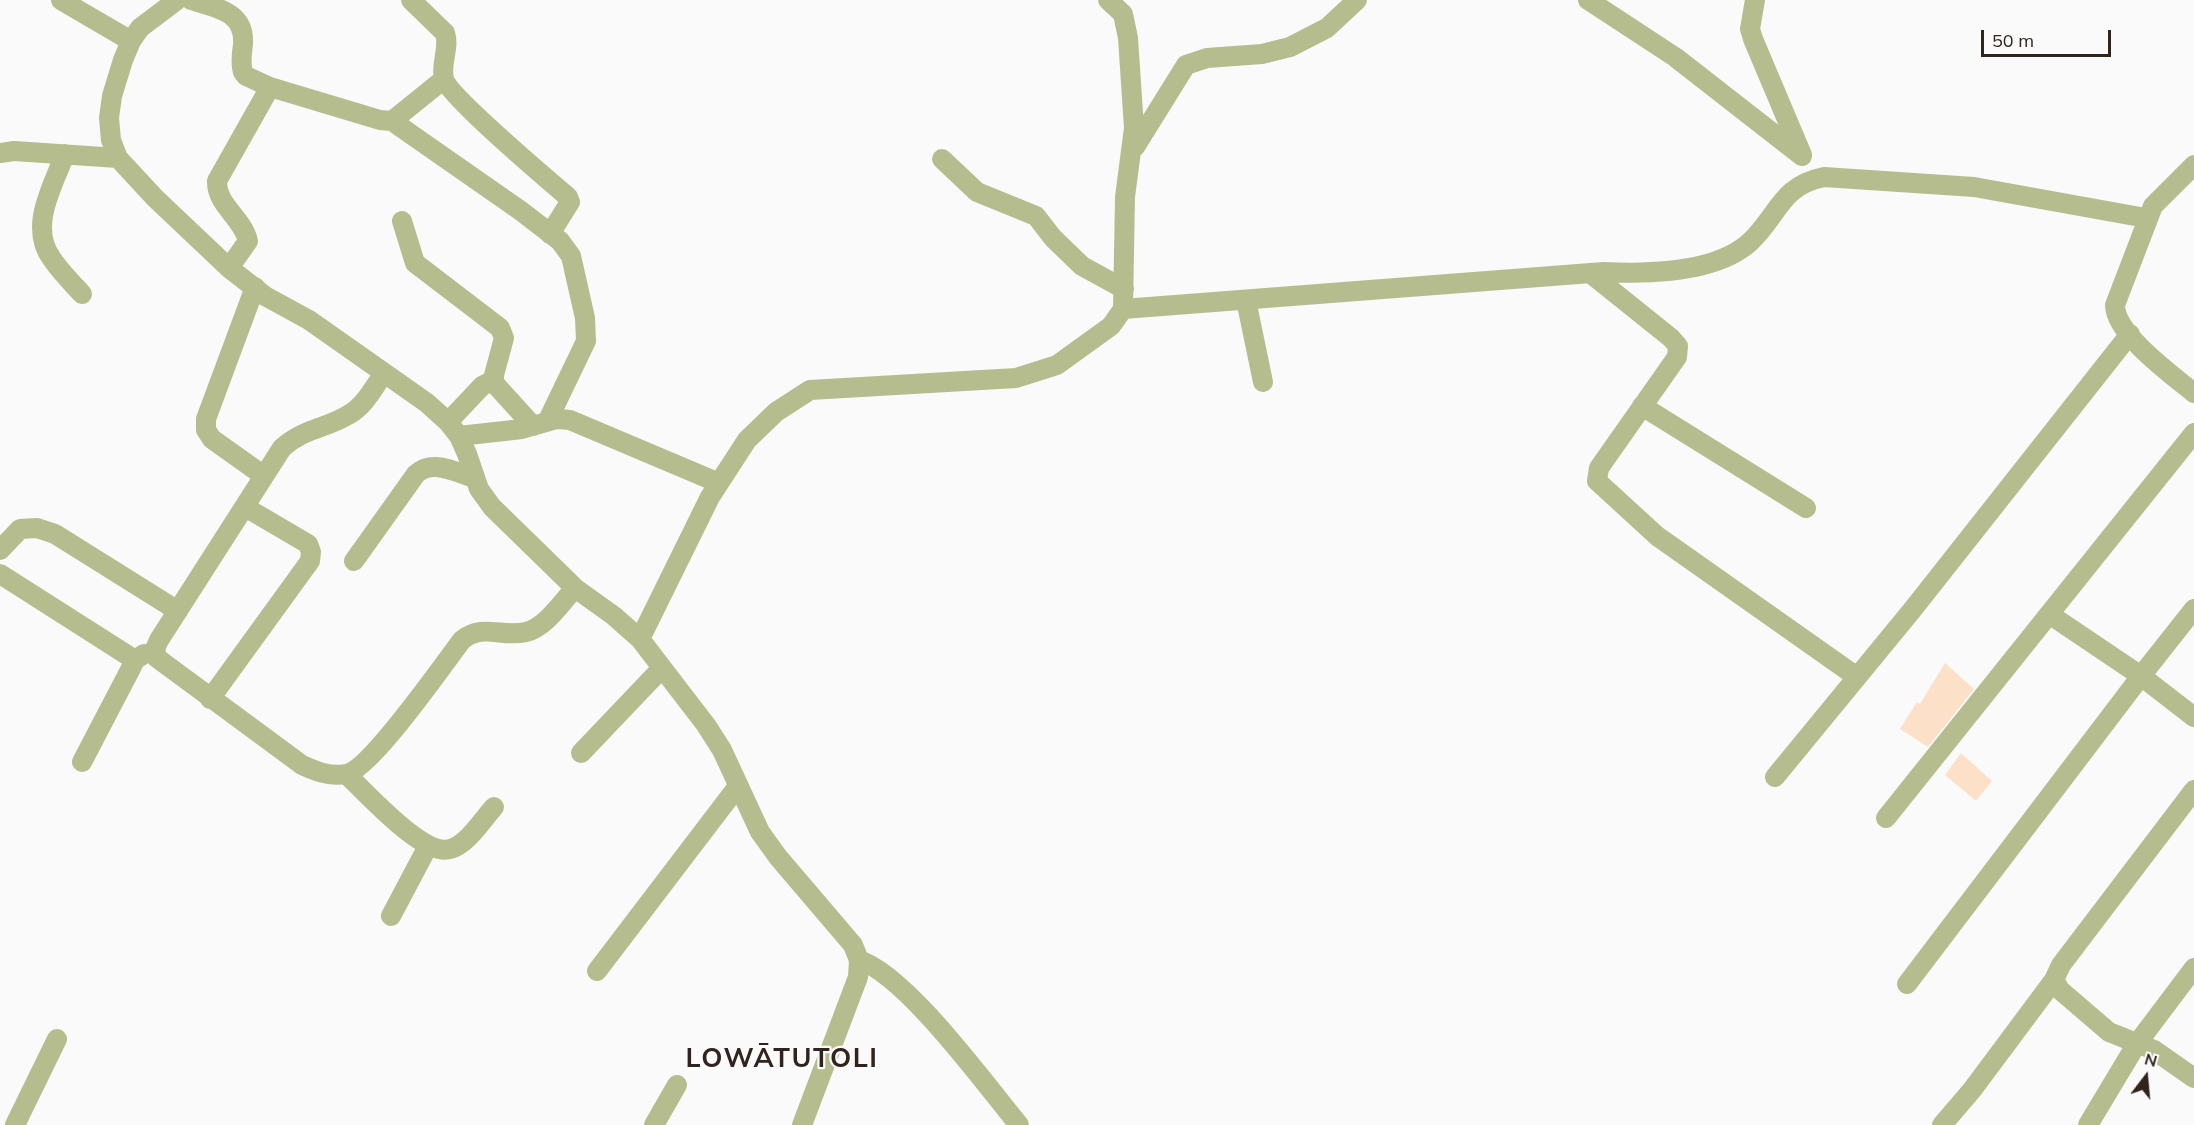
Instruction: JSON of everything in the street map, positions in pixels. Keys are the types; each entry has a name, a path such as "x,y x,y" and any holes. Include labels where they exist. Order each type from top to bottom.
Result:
{"street":[{"path":"60,0 131,41"},
{"path":"177,0 140,28 131,41 112,96 109,118 111,140 118,158 154,198 229,268 265,296 309,320 384,373 454,429 474,478 492,507 574,588 614,616 640,639 717,741 760,832 778,857 843,930 860,960 874,965 886,974 931,1020 1019,1125"},
{"path":"191,0 235,6 241,25 243,72 246,76 270,87 380,120 392,121 464,170 550,234 571,256 587,328 586,341 541,423"},
{"path":"392,121 444,79 447,39 444,33 411,0"},
{"path":"640,639 719,483 747,440 776,412 810,390 1016,378 1057,365 1099,336 1123,309 1125,197 1134,128 1128,38 1123,14 1108,0"},
{"path":"1131,155 1186,65 1207,58 1262,54 1290,47 1328,28 1357,0"},
{"path":"1588,0 1675,57 1803,156"},
{"path":"1755,0 1750,29 1753,39 1812,180"},
{"path":"444,79 493,130 568,197 570,202 550,234"},
{"path":"229,268 248,241 240,224 220,198 217,181 270,87"},
{"path":"0,153 14,151 118,158"},
{"path":"65,154 33,219 50,258 82,294"},
{"path":"942,159 977,192 1036,216 1053,238 1082,266 1124,289"},
{"path":"2194,165 2158,198 2146,218 2115,305 2118,322 2156,362 2194,393"},
{"path":"1123,309 1590,273 1663,272 1713,260 1749,242 1790,192 1812,180 1824,177 1974,187 2146,218"},
{"path":"402,221 415,263 500,328 504,338 494,380"},
{"path":"1590,273 1678,346 1677,357 1599,468 1598,481 1657,536 1857,677"},
{"path":"255,287 206,419 206,430 212,439 264,476"},
{"path":"1246,300 1263,382"},
{"path":"1775,777 2130,334"},
{"path":"82,762 135,660 155,649 282,448 296,435 347,416 358,409 384,373"},
{"path":"494,380 541,423"},
{"path":"454,429 482,386 494,380"},
{"path":"1642,406 1806,508"},
{"path":"454,429 570,420 719,483"},
{"path":"1886,818 2194,433"},
{"path":"354,561 416,474 424,467 435,465 474,478"},
{"path":"210,699 310,561 311,552 308,544 245,507"},
{"path":"0,550 20,529 37,528 46,531 178,611"},
{"path":"0,574 135,660"},
{"path":"155,649 157,658 165,666 302,765 322,774 346,774 370,758 462,640 471,632 482,630 510,634 526,632 541,625 574,588"},
{"path":"1907,984 2194,609"},
{"path":"2049,614 2141,676 2194,717"},
{"path":"581,753 662,668"},
{"path":"346,774 428,846 450,850 460,844 494,807"},
{"path":"597,971 738,786"},
{"path":"1942,1125 1972,1090 2054,980 2061,965 2194,790"},
{"path":"391,916 428,846"},
{"path":"802,1125 850,1003 860,960"},
{"path":"2088,1125 2136,1045 2194,968"},
{"path":"2054,980 2060,990 2119,1038 2154,1050 2194,1078"},
{"path":"15,1125 57,1039"},
{"path":"654,1125 677,1085"}],"building":[{"path":"1945,663 1974,689 1928,747 1900,729 1917,702 1920,704"},
{"path":"1961,753 1992,781 1976,801 1945,775"}],"district":[{"name":"LOWĀTUTOLI","path":"782,1059"}]}
